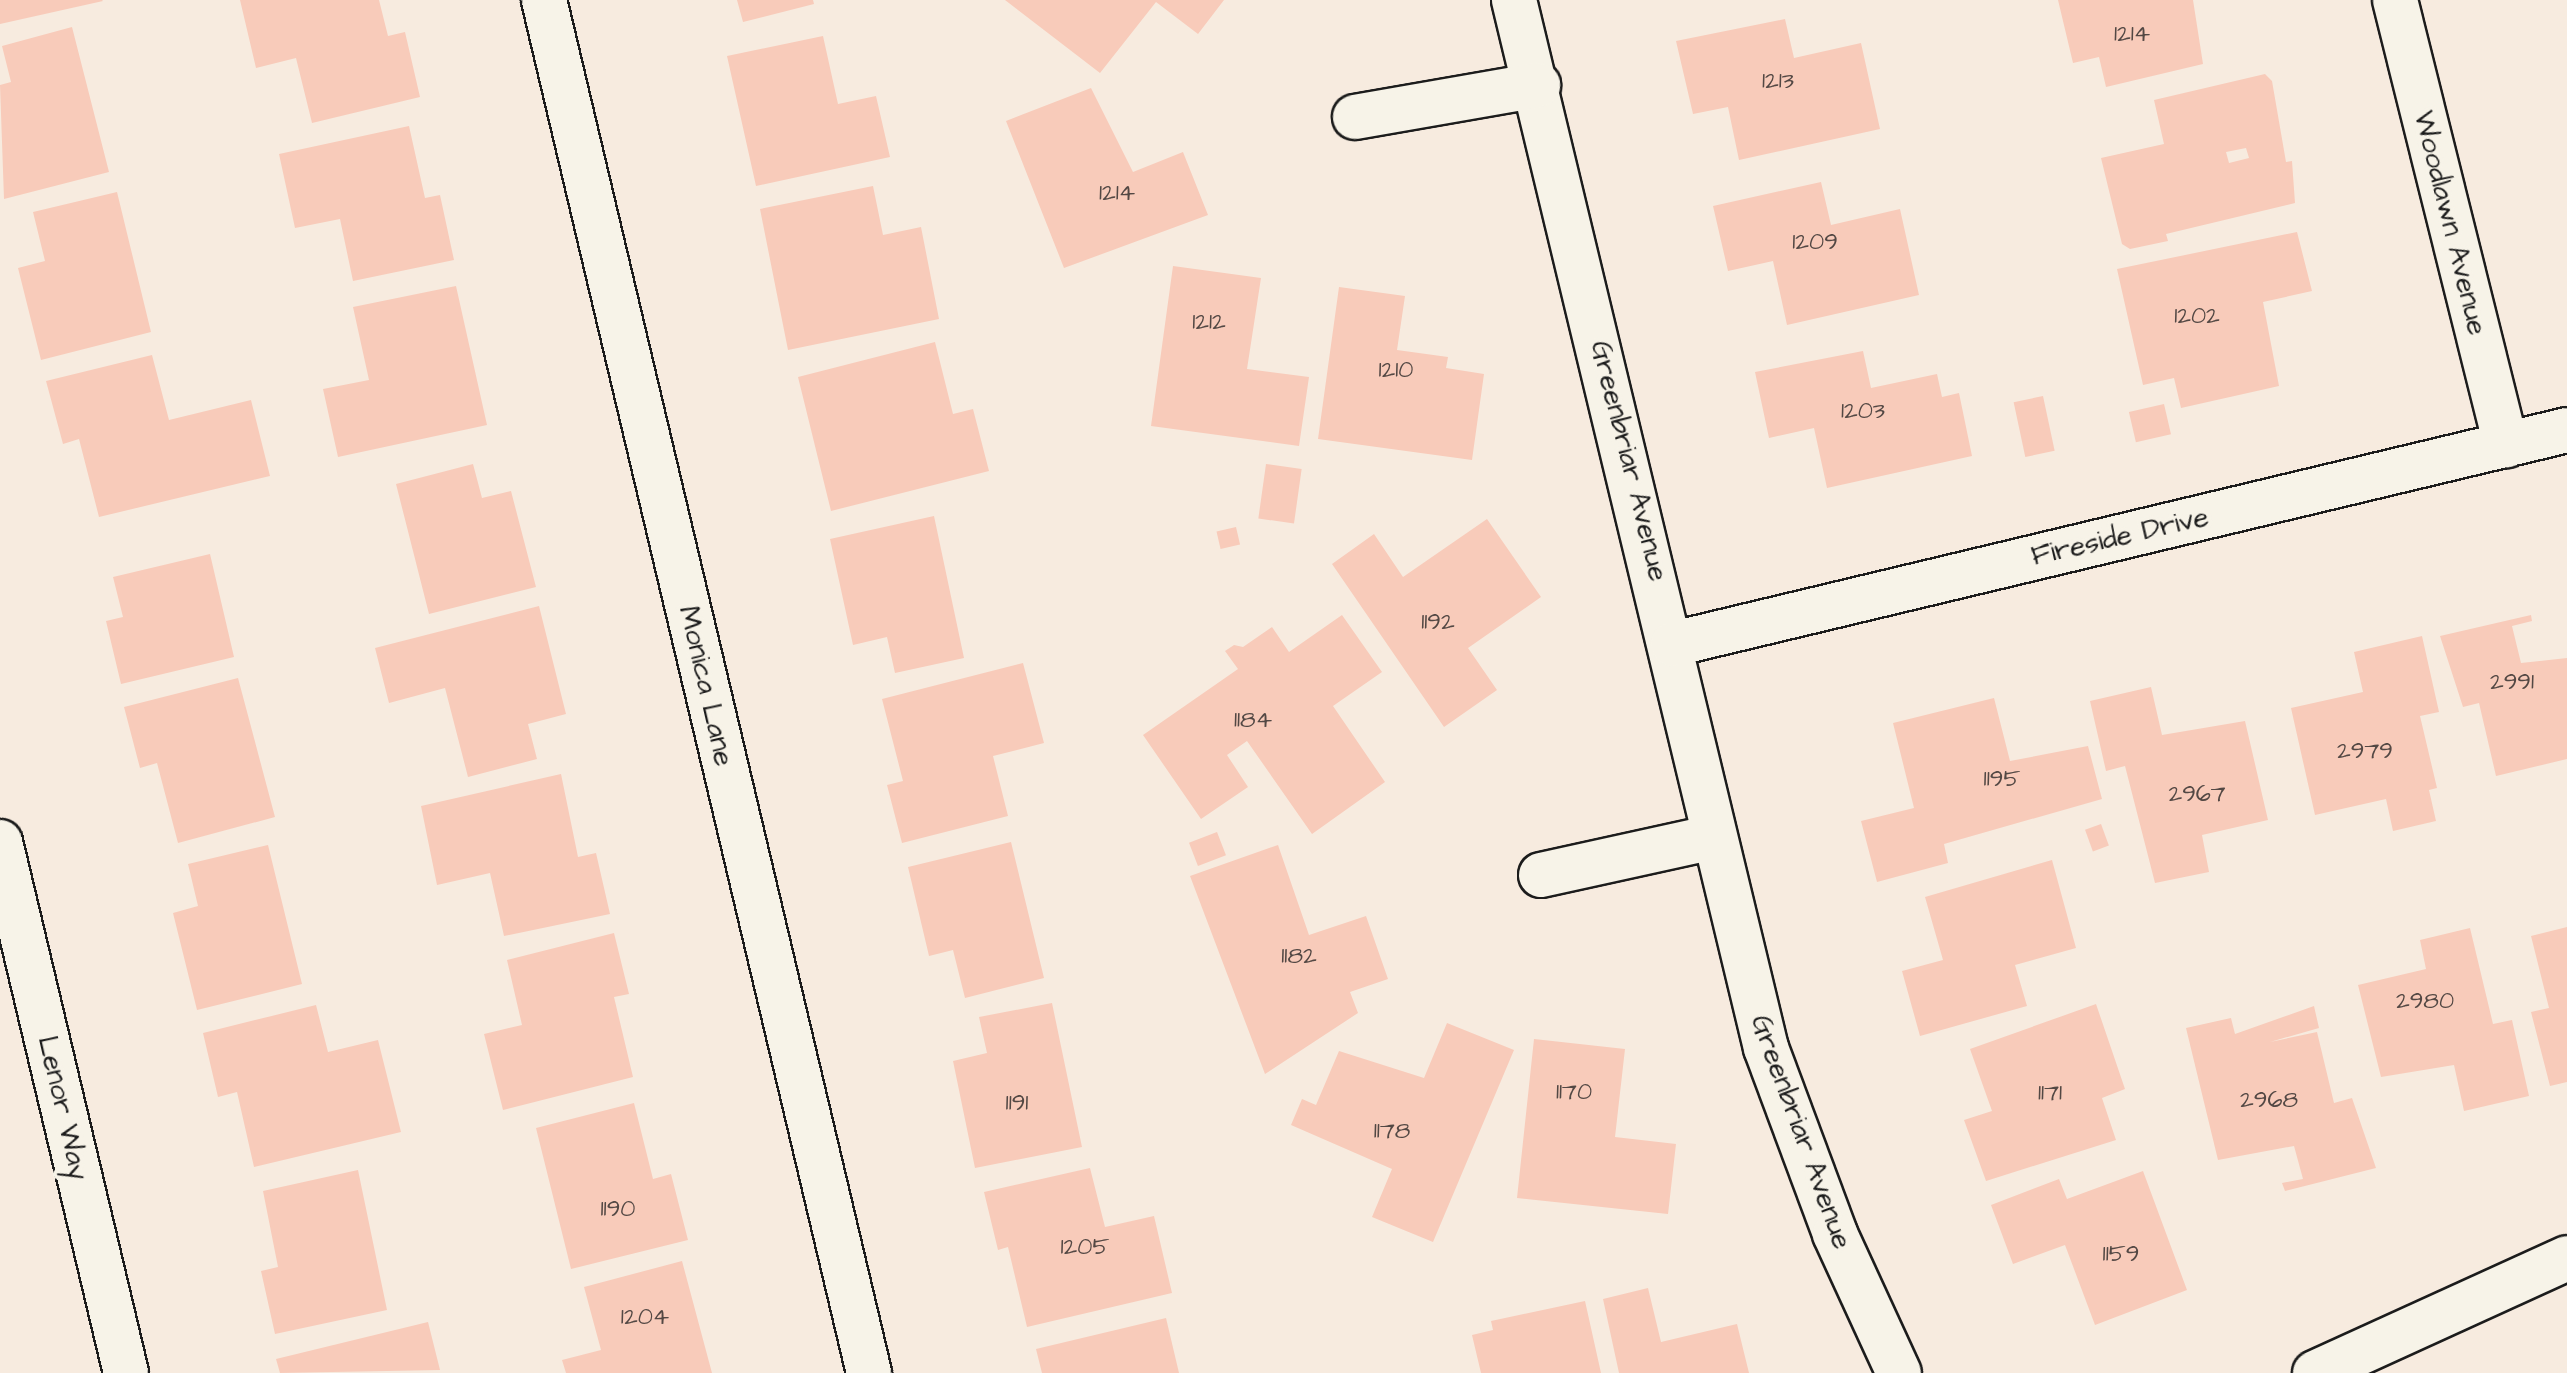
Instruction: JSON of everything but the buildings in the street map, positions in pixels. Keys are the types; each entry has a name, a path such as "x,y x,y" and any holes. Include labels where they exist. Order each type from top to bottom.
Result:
{"street":[{"name":"Monica Lane","path":"544,0 869,1373"},
{"name":"Greenbriar Avenue","path":"1514,0 1538,85 1673,644 1714,837 1766,1048 1835,1234 1899,1373"},
{"name":"Woodlawn Avenue","path":"2395,0 2506,445"},
{"path":"1355,117 1538,85"},
{"name":"Fireside Drive","path":"1673,644 2567,430"},
{"path":"1541,875 1714,837"},
{"name":"Lenor Way","path":"0,842 126,1373"},
{"path":"2315,1373 2567,1258"}]}
